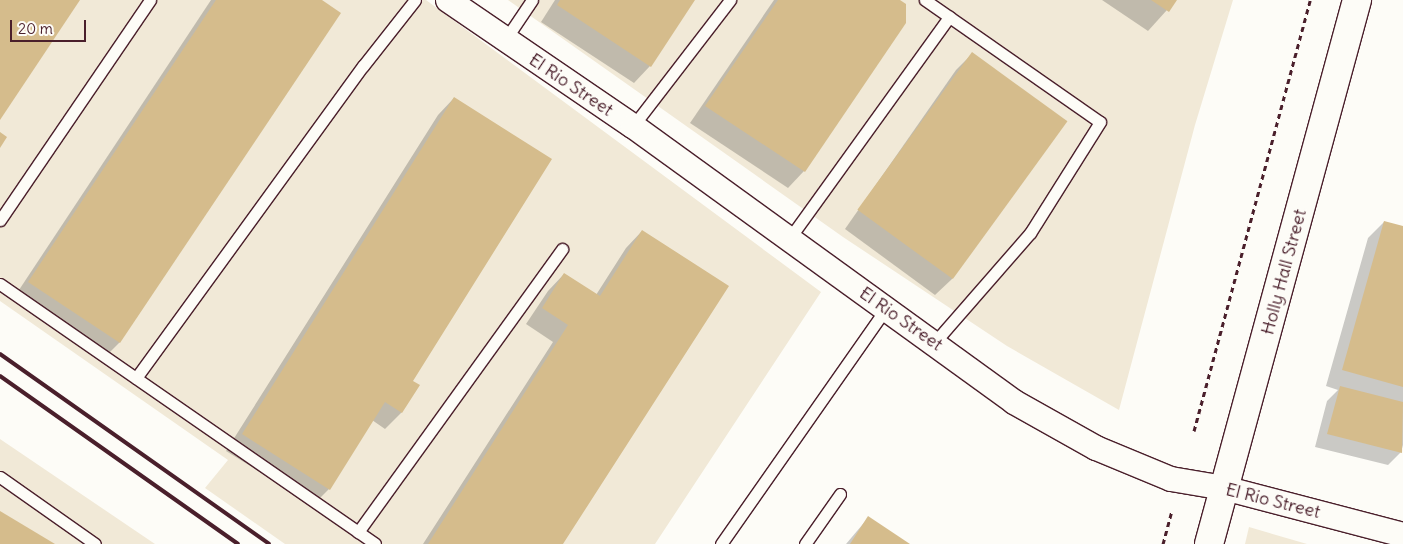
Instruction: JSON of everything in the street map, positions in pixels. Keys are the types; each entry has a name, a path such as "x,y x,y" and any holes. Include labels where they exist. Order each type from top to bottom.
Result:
{"street":[{"name":"El Rio Street","path":"448,0 633,126 935,342 1014,402 1096,448 1171,479 1224,488 1403,535"},
{"name":"Holly Hall Street","path":"1209,544 1357,0"}],"lane":[{"path":"0,220 150,0"},
{"path":"136,378 363,66 415,0"},
{"path":"505,40 532,0"},
{"path":"633,126 730,0"},
{"path":"925,0 1100,122 1030,233 935,342"},
{"path":"789,239 949,17"},
{"path":"358,532 562,249"},
{"path":"0,284 375,544"},
{"path":"721,544 886,308"},
{"path":"0,477 95,544"},
{"path":"805,544 840,494"}],"path":[{"path":"1194,431 1310,0"},
{"path":"1163,544 1172,511"}],"shaded area":[{"path":"0,0 426,0 821,292 655,544 285,544 205,488 228,460 0,301"},
{"path":"508,0 1233,0 1195,125 1119,410 1007,346 843,237"},
{"path":"0,439 155,544 0,544"},
{"path":"1249,527 1307,544 1245,544"}],"building":[{"path":"0,0 80,0 0,120"},
{"path":"216,0 322,0 341,13 120,343 28,282"},
{"path":"560,0 695,0 651,67 557,5"},
{"path":"778,0 900,0 906,4 906,23 805,172 705,106"},
{"path":"1151,0 1177,0 1169,12"},
{"path":"972,52 1067,121 953,279 857,210"},
{"path":"454,97 552,159 413,381 420,385 402,413 385,402 330,490 242,434"},
{"path":"0,132 7,137 0,148"},
{"path":"1384,221 1403,226 1403,387 1342,370"},
{"path":"642,230 729,286 563,544 428,544 568,325 542,308 564,273 600,296"},
{"path":"1340,386 1403,402 1402,453 1327,434"},
{"path":"0,511 55,544 0,544"},
{"path":"868,516 910,544 850,544"}],"railway":[{"path":"0,354 269,544"},
{"path":"0,376 238,544"}]}
